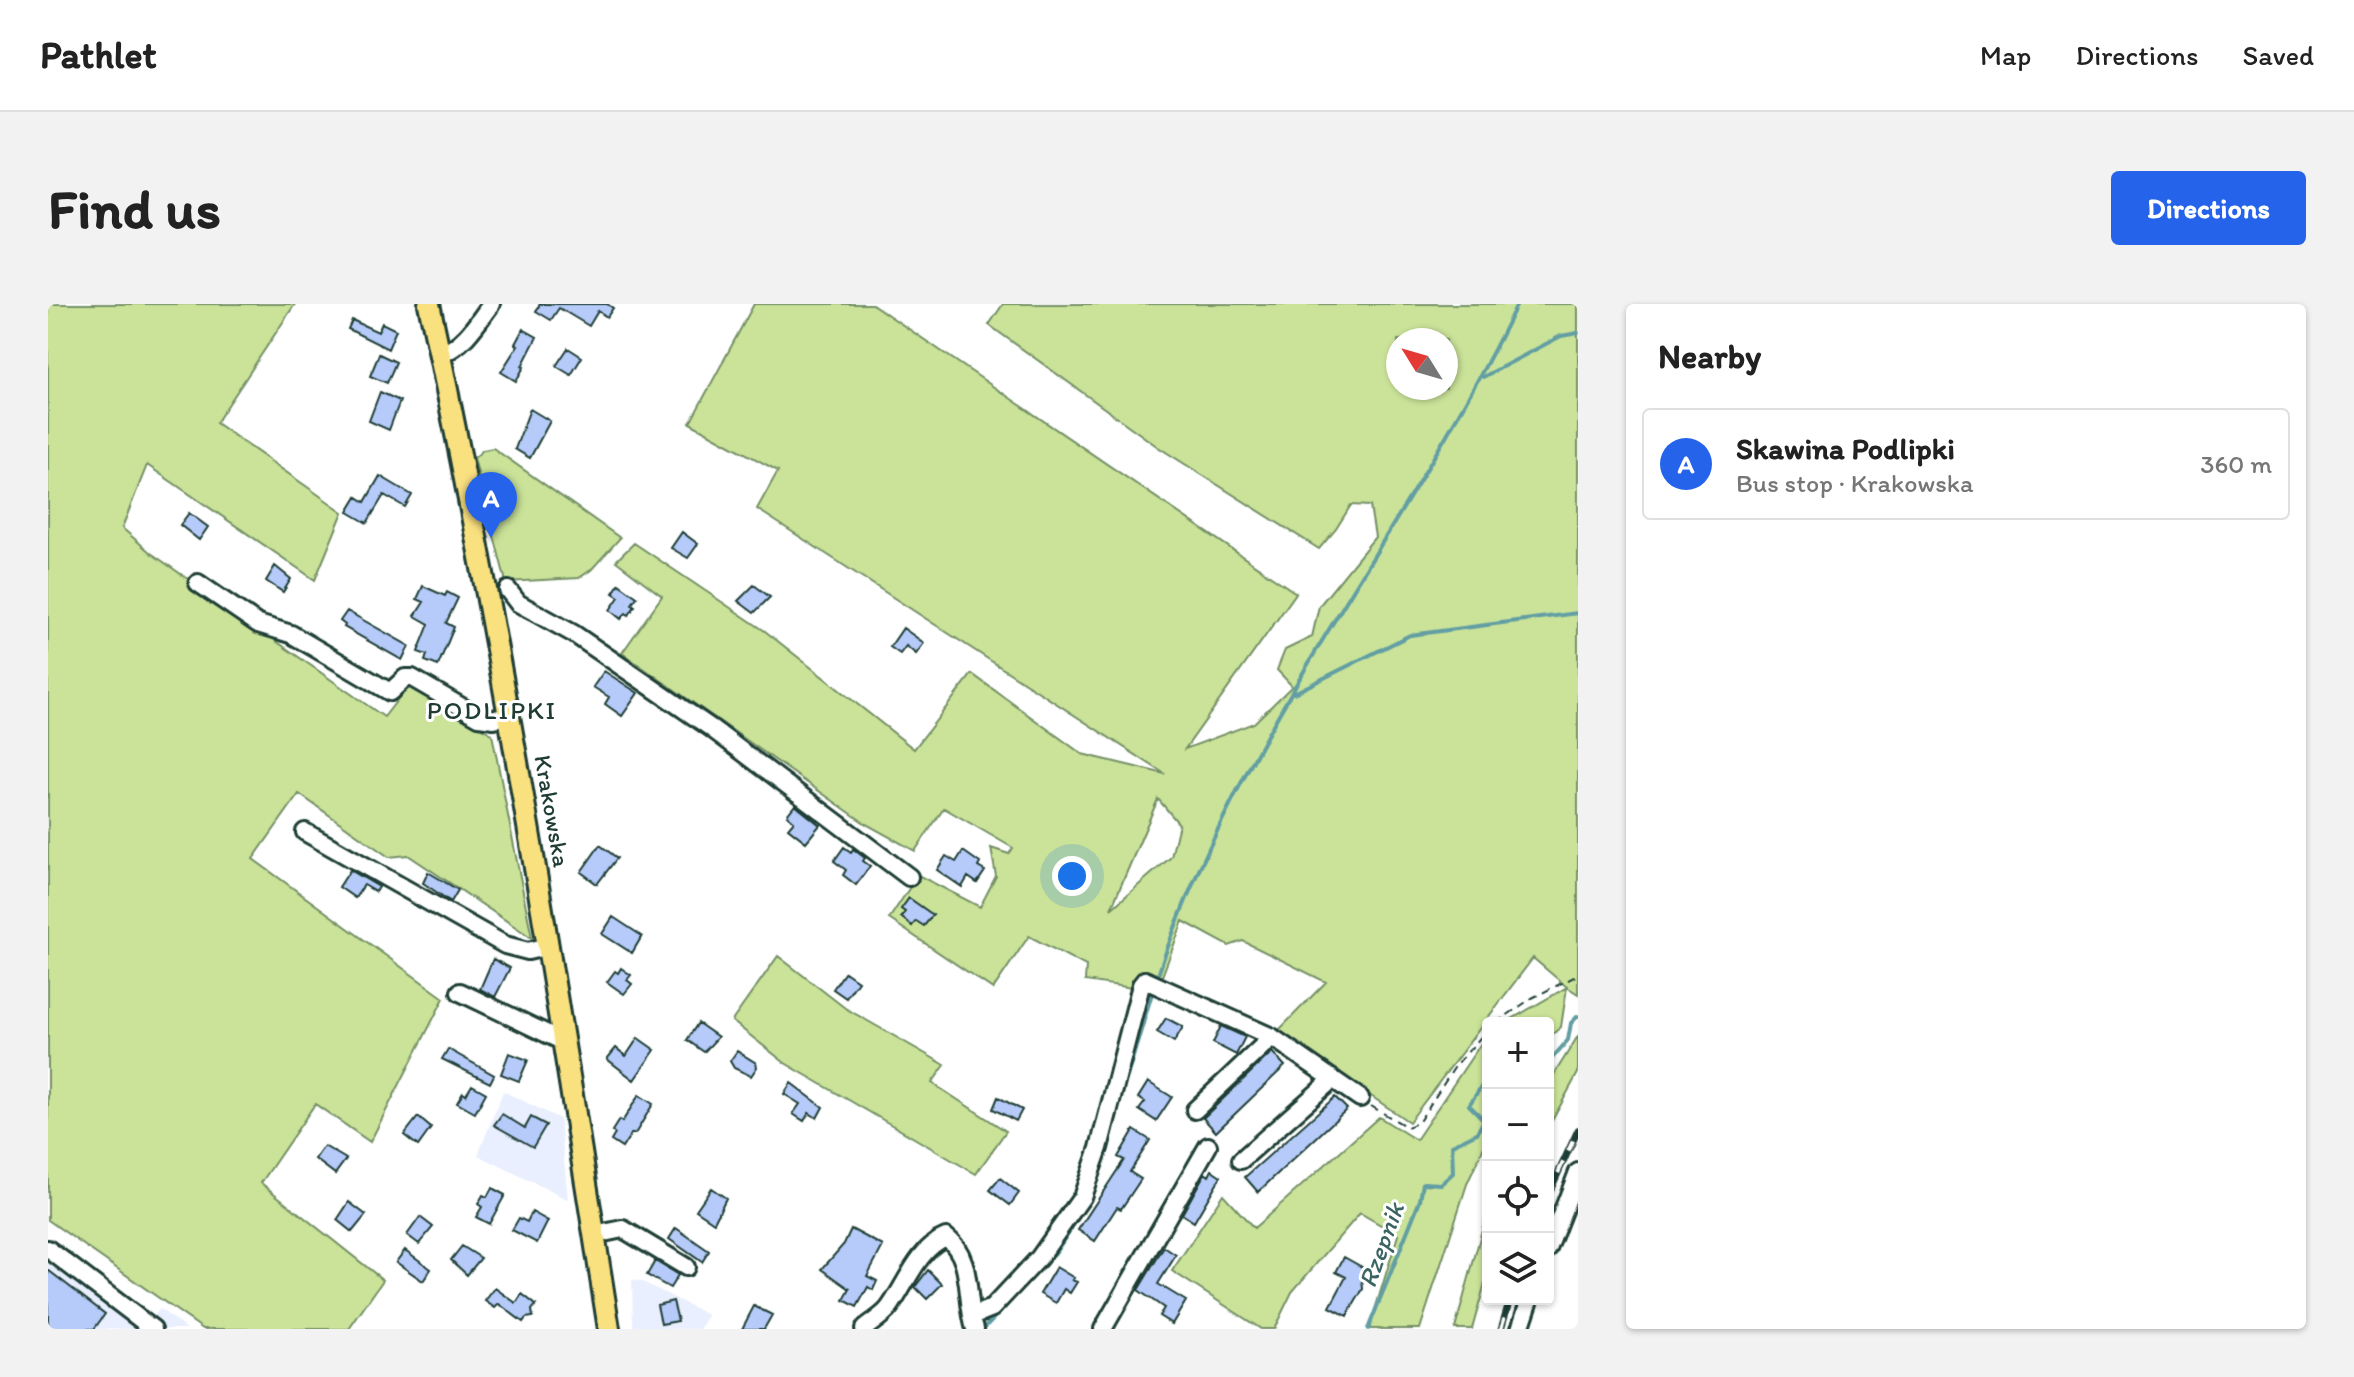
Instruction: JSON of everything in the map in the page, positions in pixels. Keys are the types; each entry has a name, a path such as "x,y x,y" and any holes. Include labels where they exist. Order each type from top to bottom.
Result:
{"main road":[{"name":"Krakowska","path":"429,304 509,716 549,946 609,1329"}],"street":[{"path":"440,355 464,340 491,304"},
{"path":"198,583 258,624 291,634 390,692 405,678 412,678 479,717 494,719 509,716"},
{"path":"508,590 518,603 574,634 711,728 909,877"},
{"path":"305,832 505,945 528,951 549,946"},
{"path":"974,1323 1039,1258 1082,1197 1099,1148 1141,985 1145,980 1272,1037 1360,1098"},
{"path":"460,992 564,1042"},
{"path":"1195,1110 1272,1037"},
{"path":"1241,1160 1333,1079"},
{"path":"1103,1329 1208,1146"},
{"path":"1554,1234 1578,1172"},
{"path":"594,1235 623,1229 686,1267"},
{"path":"864,1329 889,1309 898,1291 935,1241 946,1237 959,1246 965,1261 974,1323"},
{"path":"48,1249 153,1329"},
{"path":"1520,1329 1528,1305"}],"path":[{"path":"1505,1017 1532,998 1578,975"},
{"path":"1360,1098 1407,1127 1418,1123 1456,1065 1482,1036"}],"shaded area":[{"path":"503,1091 560,1119 568,1200 478,1155"},
{"path":"48,1241 150,1320 160,1309 187,1329 48,1329"},
{"path":"632,1280 641,1281 708,1315 700,1329 646,1329 633,1326"}],"green space":[{"path":"48,304 295,304 216,423 343,512 315,580 147,465 122,528 151,553 384,717 408,686 416,686 492,734 532,938 408,855 389,857 299,794 253,859 444,998 370,1142 315,1104 261,1183 383,1280 349,1329 203,1329 48,1220"},
{"path":"754,304 872,304 1296,593 1185,749 1254,723 1292,686 1277,670 1285,650 1312,637 1319,606 1375,537 1370,506 1351,505 1319,549 1158,447 989,325 1003,304 1578,304 1578,994 1533,958 1488,1017 1482,1017 1482,1025 1409,1122 1277,1032 1326,982 1243,941 1229,946 1183,921 1161,979 1141,970 1132,988 1085,981 1086,966 1029,936 993,989 889,919 918,875 980,907 996,876 991,848 1009,854 1013,848 944,808 915,851 866,824 622,653 662,596 616,561 634,543 765,631 914,749 972,674 1082,754 1165,774 757,509 778,471 690,423","holes":["1158,799 1179,824 1171,857 1111,909"]},
{"path":"493,448 620,538 591,570 579,578 506,582 474,458 483,450"},
{"path":"778,956 845,1008 945,1065 932,1083 1006,1131 976,1174 785,1063 732,1021"},
{"path":"1567,987 1561,1027 1554,1033 1554,1017 1515,1017"},
{"path":"1578,1036 1578,1073 1554,1117 1554,1074"},
{"path":"1482,1042 1482,1151 1467,1184 1420,1329 1369,1329 1398,1235 1360,1213 1292,1292 1274,1329 1261,1329 1172,1271 1223,1194 1254,1228 1379,1117 1416,1140"},
{"path":"1482,1230 1482,1294 1472,1329 1455,1329"}],"building":[{"path":"540,304 607,304 613,308 607,317 598,311 589,326 559,308 551,320 536,311"},
{"path":"352,320 378,332 382,323 396,330 388,349 348,329"},
{"path":"523,329 537,337 516,381 501,372 518,345 515,344"},
{"path":"568,348 582,357 571,375 556,366"},
{"path":"379,354 396,362 387,383 370,376"},
{"path":"380,392 400,401 389,430 369,421"},
{"path":"530,409 550,421 530,458 515,449"},
{"path":"380,476 412,495 405,507 384,495 367,523 348,512 357,497 365,502"},
{"path":"189,513 208,527 199,540 180,525"},
{"path":"682,532 698,544 688,558 671,548"},
{"path":"275,566 291,579 283,592 266,581"},
{"path":"619,584 637,597 629,615 626,613 621,619 610,610 619,597 613,593"},
{"path":"754,585 770,597 754,613 738,601"},
{"path":"423,586 458,598 446,623 454,627 438,666 425,661 427,655 418,652 429,624 415,616 424,602 417,599"},
{"path":"347,611 409,646 402,660 344,627 340,621"},
{"path":"903,628 924,643 916,654 906,646 900,654 890,647"},
{"path":"604,671 638,693 622,716 605,704 609,697 593,687"},
{"path":"795,805 820,825 806,842 788,828 794,821 787,815"},
{"path":"600,845 617,858 597,884 581,872"},
{"path":"844,847 851,852 853,849 870,866 856,885 843,875 846,870 834,861"},
{"path":"963,851 980,863 978,867 985,871 977,883 968,877 962,887 937,870 946,856 956,862"},
{"path":"350,870 379,887 376,892 364,885 355,898 339,887"},
{"path":"428,872 458,890 451,902 423,883"},
{"path":"909,898 933,915 924,926 916,921 912,926 901,917 905,912 901,909"},
{"path":"613,917 642,936 632,953 602,934"},
{"path":"493,959 510,968 495,997 480,989"},
{"path":"621,968 631,975 627,980 632,984 624,994 607,982"},
{"path":"845,972 858,981 846,998 833,989"},
{"path":"1166,1018 1183,1027 1174,1042 1157,1032"},
{"path":"698,1023 718,1037 704,1052 687,1040"},
{"path":"1221,1026 1245,1037 1236,1055 1213,1043"},
{"path":"638,1038 655,1050 634,1080 607,1059 616,1048 626,1056"},
{"path":"448,1049 494,1075 490,1083 442,1059"},
{"path":"737,1051 756,1063 751,1076 734,1068 730,1061"},
{"path":"1272,1052 1285,1066 1216,1132 1203,1118"},
{"path":"509,1053 528,1060 519,1081 501,1074"},
{"path":"1148,1082 1172,1097 1156,1121 1139,1110 1145,1102 1138,1098"},
{"path":"791,1083 823,1107 817,1118 809,1113 804,1121 793,1114 800,1104 784,1094"},
{"path":"472,1085 486,1093 475,1113 457,1103"},
{"path":"639,1095 653,1104 635,1134 631,1134 622,1148 611,1141 615,1134 612,1131 619,1120 622,1122"},
{"path":"998,1097 1022,1110 1016,1121 993,1109"},
{"path":"1335,1097 1347,1109 1258,1192 1245,1177"},
{"path":"502,1114 525,1128 531,1117 546,1125 533,1147 494,1125"},
{"path":"418,1117 431,1128 418,1146 404,1135"},
{"path":"1134,1130 1150,1140 1130,1172 1141,1179 1121,1209 1117,1207 1095,1241 1078,1230 1124,1160 1118,1157"},
{"path":"324,1146 346,1159 335,1174 315,1159"},
{"path":"1212,1170 1221,1176 1194,1222 1182,1214 1205,1173 1209,1176"},
{"path":"1000,1178 1019,1193 1010,1205 990,1190"},
{"path":"492,1188 505,1195 489,1224 476,1217 482,1207 478,1204"},
{"path":"711,1188 726,1198 714,1222 696,1210"},
{"path":"349,1202 366,1215 352,1232 337,1220"},
{"path":"532,1212 548,1221 537,1243 512,1230 519,1218 527,1222"},
{"path":"420,1217 433,1227 419,1244 407,1235"},
{"path":"676,1228 709,1251 702,1262 669,1239"},
{"path":"851,1229 883,1246 867,1276 877,1281 873,1290 868,1287 857,1307 844,1300 850,1289 822,1269 844,1244"},
{"path":"462,1246 481,1258 467,1275 451,1260"},
{"path":"1164,1247 1176,1255 1158,1284 1186,1301 1172,1324 1159,1316 1164,1308 1138,1290"},
{"path":"405,1250 431,1269 423,1281 396,1262"},
{"path":"1344,1257 1367,1270 1362,1279 1363,1289 1347,1316 1330,1307 1346,1277 1336,1272"},
{"path":"655,1261 678,1275 670,1288 647,1275"},
{"path":"1056,1267 1077,1282 1070,1293 1064,1289 1056,1303 1040,1294"},
{"path":"48,1270 105,1314 94,1329 48,1329"},
{"path":"928,1270 942,1284 927,1299 915,1287"},
{"path":"495,1288 516,1303 522,1294 536,1305 532,1310 533,1317 523,1322 499,1304 495,1308 485,1301"},
{"path":"673,1301 678,1321 661,1324 657,1305"},
{"path":"754,1306 772,1315 764,1329 742,1329"}],"waterway":[{"path":"1157,978 1191,888 1231,802 1325,635 1473,389 1517,304"},
{"path":"1483,377 1561,336 1578,333"},
{"path":"1294,693 1410,635 1578,613"},
{"path":"1127,1077 1153,990"},
{"name":"Rzepnik","path":"1554,1056 1568,1040 1571,1023 1578,1016"},
{"name":"Rzepnik","path":"1368,1329 1420,1200 1423,1183 1441,1184 1453,1173 1452,1145 1477,1133 1484,1120 1469,1105 1482,1086"},
{"path":"1116,1113 1122,1092"},
{"path":"1020,1290 1055,1253 1071,1229"},
{"path":"983,1329 1011,1300"}],"railway":[{"path":"1554,1182 1578,1130"},
{"path":"1501,1329 1508,1305"}],"place":[{"name":"Skawina Podlipki","path":"491,538"}],"district":[{"name":"PODLIPKI","path":"492,710"}]}
